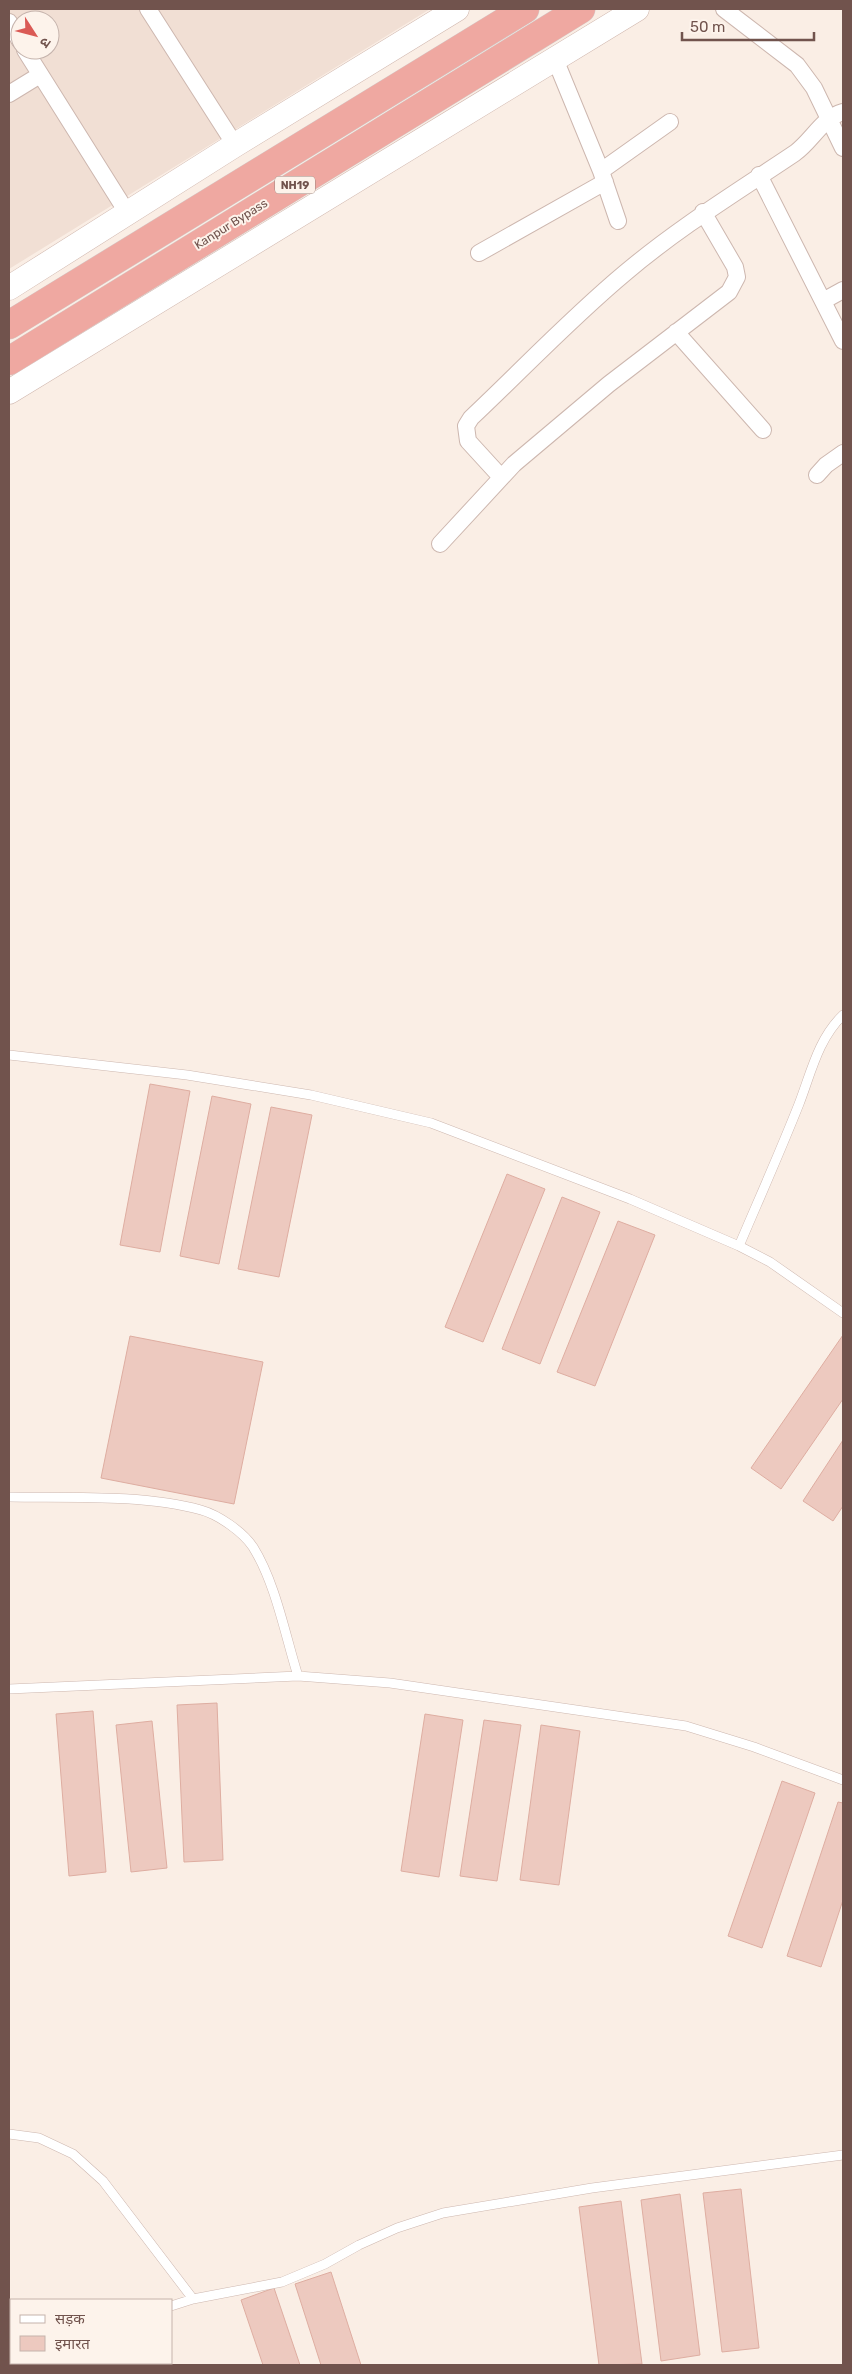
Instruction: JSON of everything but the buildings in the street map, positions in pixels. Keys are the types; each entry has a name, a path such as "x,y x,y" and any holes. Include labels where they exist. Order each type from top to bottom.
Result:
{"highway":[{"name":"NH19","path":"9,325 525,9"},
{"name":"Kanpur Bypass","path":"9,362 581,9"}],"main road":[{"path":"9,288 235,145 457,9"},
{"path":"9,392 637,9"}],"street":[{"path":"148,9 235,145"},
{"path":"724,9 797,65 810,80 836,115 843,148"},
{"path":"555,59 603,177 618,221"},
{"path":"32,60 128,214"},
{"path":"9,94 40,74"},
{"path":"500,476 468,440 466,426 471,418 603,291 703,212 804,146 836,115"},
{"path":"479,253 603,177 670,122"},
{"path":"759,175 843,341"},
{"path":"440,544 500,476 609,384 729,292 737,277 735,267 703,212"},
{"path":"823,301 843,290"},
{"path":"676,332 763,430"},
{"path":"817,474 843,453"}],"lane":[{"path":"739,1246 799,1103 818,1050 830,1030 843,1015"},
{"path":"9,1055 196,1077 311,1096 431,1123 630,1199 739,1246 770,1262 843,1312"},
{"path":"9,1497 124,1499 174,1505 203,1510 233,1527 252,1545 266,1570 298,1676"},
{"path":"9,1689 298,1676 390,1683 686,1726 754,1747 843,1780"},
{"path":"9,2134 39,2138 79,2159 103,2182 193,2299"},
{"path":"172,2306 193,2299 282,2282 325,2264 359,2245 397,2228 443,2213 592,2188 843,2155"}],"shaded area":[{"path":"9,9 430,9 9,269"}]}
